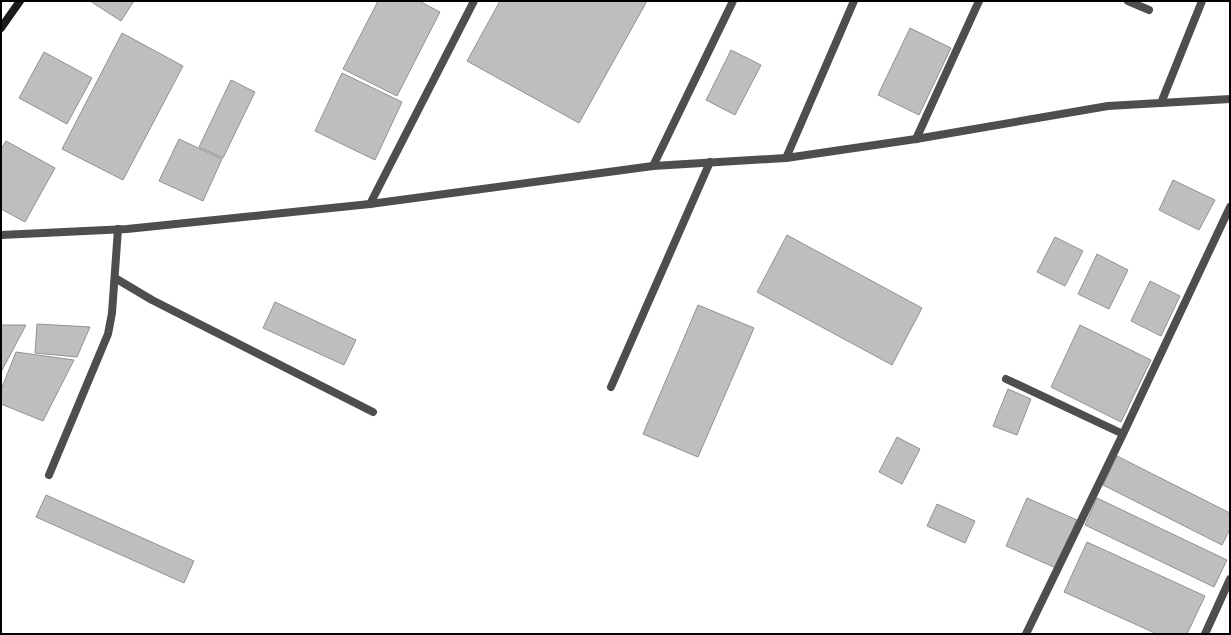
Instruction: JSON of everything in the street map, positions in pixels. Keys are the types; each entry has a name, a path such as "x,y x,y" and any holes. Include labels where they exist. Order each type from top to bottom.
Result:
{"main road":[{"path":"1,28 20,1"}],"street":[{"path":"370,204 474,1"},
{"path":"653,166 733,1"},
{"path":"786,158 854,1"},
{"path":"916,139 979,1"},
{"path":"1128,1 1150,10"},
{"path":"1161,103 1202,1"},
{"path":"1,235 118,229 370,204 653,166 786,158 916,139 1108,106 1230,99"},
{"path":"611,387 710,162"},
{"path":"1026,634 1123,434 1230,207"},
{"path":"49,475 108,334 112,313 118,229"},
{"path":"115,278 152,300 373,412"},
{"path":"1006,379 1123,434"},
{"path":"1205,634 1230,579"}],"building":[{"path":"90,1 134,1 121,21"},
{"path":"378,1 419,1 440,12 397,96 343,69"},
{"path":"500,1 647,1 579,123 467,61"},
{"path":"910,28 951,48 919,115 878,95"},
{"path":"122,33 183,66 123,180 62,149"},
{"path":"731,50 761,65 735,115 706,100"},
{"path":"44,52 92,78 67,124 19,98"},
{"path":"342,73 402,102 375,160 315,131"},
{"path":"231,80 255,92 223,158 199,147"},
{"path":"179,139 222,159 203,201 159,181"},
{"path":"6,141 55,168 25,222 1,209 1,149"},
{"path":"1173,180 1215,200 1199,230 1159,210"},
{"path":"787,235 922,308 892,365 757,292"},
{"path":"1055,237 1083,251 1065,286 1037,272"},
{"path":"1097,254 1128,270 1109,309 1078,294"},
{"path":"1150,281 1180,296 1161,336 1131,321"},
{"path":"275,302 356,340 344,365 263,328"},
{"path":"698,305 754,328 698,457 643,434"},
{"path":"37,324 90,327 77,357 35,353"},
{"path":"1,325 26,325 1,372"},
{"path":"1080,325 1151,360 1121,422 1051,387"},
{"path":"16,352 74,360 43,421 1,404 1,390"},
{"path":"1008,389 1031,399 1017,435 993,426"},
{"path":"897,437 920,449 902,484 879,472"},
{"path":"1117,456 1230,513 1230,529 1222,545 1103,485"},
{"path":"46,495 194,561 184,583 36,517"},
{"path":"1027,498 1077,520 1056,568 1006,546"},
{"path":"1097,498 1227,560 1214,587 1085,525"},
{"path":"937,504 975,521 965,543 927,526"},
{"path":"1087,542 1205,596 1187,634 1157,634 1064,592"}]}
